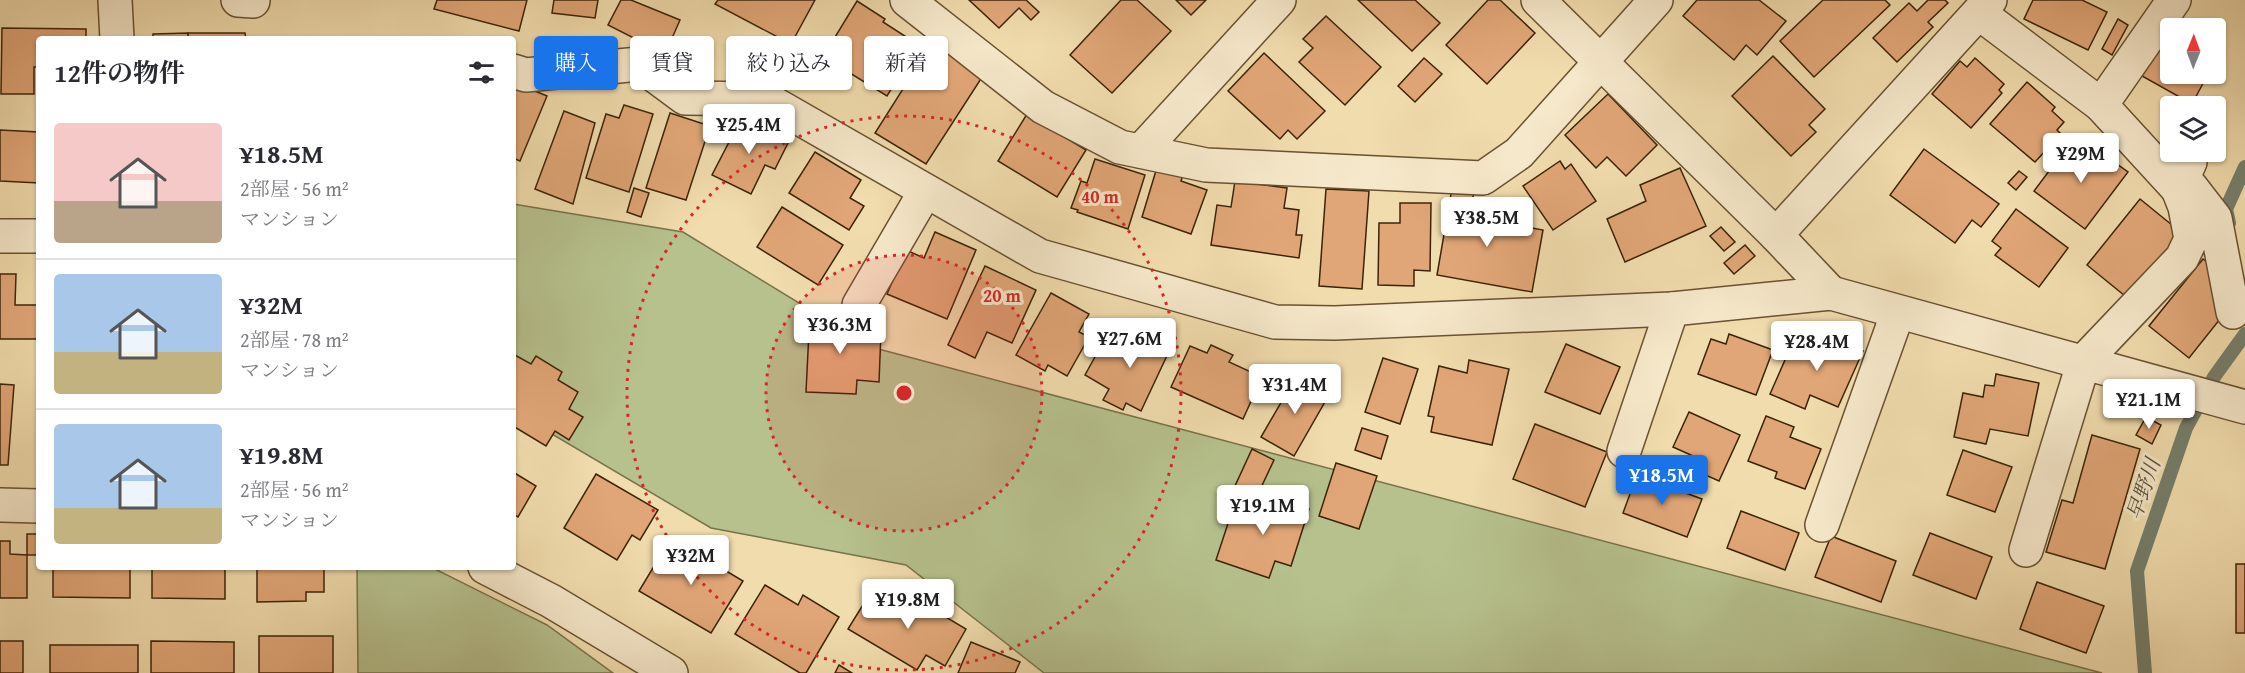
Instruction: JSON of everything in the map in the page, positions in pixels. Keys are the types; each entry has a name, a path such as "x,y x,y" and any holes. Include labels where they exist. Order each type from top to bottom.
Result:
{"street":[{"path":"115,0 117,36"},
{"path":"238,0 254,1"},
{"path":"907,0 1043,107 1120,147 1206,165 1483,178 1519,153 1656,0"},
{"path":"1141,151 1279,0"},
{"path":"1538,0 1776,235 1831,293"},
{"path":"2101,105 2174,0"},
{"path":"1776,235 1984,7 2184,175 2215,218 2233,312"},
{"path":"516,72 526,75 639,64 685,98 766,99 1040,256 1275,322 1335,323 1672,309 1831,293 2231,403"},
{"path":"2026,550 2084,361 2182,258 2191,239 2185,207 2184,175"},
{"path":"859,305 925,192"},
{"path":"0,236 36,236"},
{"path":"1624,450 1672,309"},
{"path":"1822,525 1898,312"},
{"path":"0,505 36,506"},
{"path":"491,570 551,601 671,673"}],"green space":[{"path":"516,204 683,232 871,347 2102,673 1044,673 906,565 711,528 516,413"},
{"path":"357,570 437,570 547,625 613,673 358,673"}],"building":[{"path":"437,0 527,0 519,31 434,9"},
{"path":"554,0 598,0 595,18 552,13"},
{"path":"621,0 631,0 680,20 673,36 630,36 608,25"},
{"path":"718,0 815,0 795,36 776,36 715,4"},
{"path":"969,0 1026,0 1039,12 1031,20 1019,8 999,28"},
{"path":"1121,0 1137,0 1171,31 1112,93 1070,55"},
{"path":"1176,0 1206,0 1191,15"},
{"path":"1358,0 1415,0 1440,23 1412,51"},
{"path":"1488,0 1500,0 1535,33 1487,84 1446,45"},
{"path":"1697,0 1759,0 1786,21 1757,55 1746,45 1734,60 1683,16"},
{"path":"1823,0 1885,0 1890,5 1814,77 1780,41"},
{"path":"1928,0 1945,0 1948,3 1928,22 1933,27 1897,62 1873,38 1909,3 1917,11"},
{"path":"2033,0 2082,0 2107,12 2088,50 2024,19"},
{"path":"857,1 885,19 883,22 905,36 864,36 864,82 852,74 852,36 836,36"},
{"path":"1326,16 1381,67 1345,105 1299,62 1313,48 1303,39"},
{"path":"2118,19 2128,25 2112,55 2102,49"},
{"path":"2,28 86,29 86,36 36,36 34,94 1,94"},
{"path":"188,33 245,33 246,36 188,36"},
{"path":"188,33 188,36 153,36 153,34"},
{"path":"2160,43 2160,84 2203,84 2196,96 2178,96 2142,76"},
{"path":"948,48 986,71 926,164 875,133 902,90 948,90"},
{"path":"1264,53 1325,111 1297,139 1288,130 1280,139 1228,91"},
{"path":"1773,56 1825,109 1809,125 1816,132 1791,156 1732,96"},
{"path":"1424,58 1442,74 1415,102 1398,86"},
{"path":"1975,58 2004,84 1999,90 2002,93 1971,128 1932,94 1960,61 1967,67"},
{"path":"2027,82 2055,107 2052,111 2064,122 2057,130 2061,134 2035,162 1990,124"},
{"path":"516,83 547,96 520,161 516,159"},
{"path":"877,90 891,90 887,96"},
{"path":"1608,94 1657,145 1626,176 1607,157 1596,168 1565,135"},
{"path":"624,105 653,114 629,192 586,178 606,114 619,118"},
{"path":"564,111 595,123 573,204 535,189"},
{"path":"670,113 710,126 686,200 646,188"},
{"path":"1027,114 1086,150 1057,197 998,161"},
{"path":"742,117 789,141 775,169 765,165 751,194 712,175"},
{"path":"0,130 36,132 36,183 0,181"},
{"path":"2089,144 2128,172 2085,229 2034,191 2064,151 2077,160"},
{"path":"1924,149 1999,204 1981,227 1972,220 1955,243 1890,195"},
{"path":"815,152 861,180 850,198 864,206 849,230 789,193"},
{"path":"1095,159 1145,175 1128,229 1071,208 1081,181 1087,183"},
{"path":"1560,161 1565,169 1571,164 1596,201 1553,230 1523,186"},
{"path":"1158,164 1184,172 1181,181 1207,190 1191,234 1142,217"},
{"path":"1680,168 1706,226 1625,262 1607,219 1646,201 1640,185"},
{"path":"2019,171 2027,177 2016,190 2008,183"},
{"path":"1235,181 1287,188 1284,208 1299,210 1296,235 1302,235 1299,258 1211,245 1217,205 1231,207"},
{"path":"634,188 649,193 641,217 627,212"},
{"path":"1452,188 1474,192 1472,202 1485,204 1481,228 1514,234 1515,225 1543,230 1532,292 1437,275"},
{"path":"1326,189 1369,191 1362,289 1319,286"},
{"path":"2140,199 2188,238 2130,300 2087,265"},
{"path":"1400,203 1431,203 1430,271 1414,270 1414,286 1378,285 1379,223 1400,223"},
{"path":"782,207 843,245 818,285 757,247"},
{"path":"2016,209 2068,248 2039,287 1995,255 2001,248 1992,241"},
{"path":"1721,227 1735,242 1724,251 1710,236"},
{"path":"935,232 976,250 947,319 887,294 906,250 924,258"},
{"path":"1745,245 1755,256 1734,274 1724,263"},
{"path":"2203,259 2219,271 2224,314 2189,358 2149,326"},
{"path":"985,266 1036,290 1012,343 987,332 975,358 948,345"},
{"path":"0,274 16,274 15,305 36,305 36,339 0,339"},
{"path":"1051,293 1089,314 1079,332 1089,337 1067,376 1048,365 1045,371 1016,355"},
{"path":"810,311 850,313 849,330 881,332 879,382 857,380 856,394 806,392"},
{"path":"1133,326 1171,347 1141,411 1126,403 1123,410 1103,400 1109,389 1085,375 1101,346 1117,355"},
{"path":"1729,334 1773,350 1756,395 1698,374 1711,339 1726,344"},
{"path":"1825,334 1863,351 1838,407 1810,395 1805,409 1770,394 1792,344 1801,348 1806,338 1821,344"},
{"path":"1566,344 1620,367 1600,414 1545,392"},
{"path":"1211,345 1233,355 1229,362 1262,377 1243,419 1171,387 1190,346 1207,353"},
{"path":"516,356 531,364 536,356 562,372 558,380 578,392 569,409 583,417 569,440 555,431 546,446 516,428"},
{"path":"1383,358 1418,369 1400,424 1365,412"},
{"path":"1469,360 1509,369 1492,445 1431,432 1434,417 1428,416 1439,366 1467,373"},
{"path":"1996,374 2039,383 2028,436 1990,429 1986,444 1954,437 1963,393 1983,397 1985,385 1994,386"},
{"path":"1297,375 1330,393 1294,456 1261,437"},
{"path":"0,384 14,385 8,465 0,465"},
{"path":"1689,412 1740,435 1719,481 1694,470 1700,459 1673,447"},
{"path":"1766,416 1794,427 1790,437 1821,449 1805,489 1775,478 1777,472 1748,461"},
{"path":"2146,417 2161,425 2152,444 2136,435"},
{"path":"1535,424 1607,452 1585,507 1513,479"},
{"path":"1362,428 1388,436 1381,459 1355,450"},
{"path":"2092,435 2140,449 2105,569 2046,552 2062,500 2073,503"},
{"path":"1252,449 1274,460 1257,496 1235,486"},
{"path":"1963,450 2012,467 1995,512 1947,495"},
{"path":"1336,463 1377,476 1359,529 1319,516"},
{"path":"516,474 536,486 518,517 516,516"},
{"path":"596,474 658,510 640,540 632,535 617,560 564,528"},
{"path":"1637,475 1702,499 1687,537 1623,513"},
{"path":"1267,495 1309,509 1291,566 1275,561 1269,578 1216,560 1235,502 1261,511"},
{"path":"1741,511 1799,533 1785,570 1727,548"},
{"path":"1930,533 1992,557 1976,599 1913,575"},
{"path":"27,534 36,534 36,555 27,555"},
{"path":"1831,536 1896,561 1881,602 1815,577"},
{"path":"671,538 743,581 711,633 639,591"},
{"path":"0,541 10,541 10,554 27,555 27,598 0,598"},
{"path":"2236,564 2245,564 2245,633 2236,633"},
{"path":"53,570 130,570 130,598 53,597"},
{"path":"152,570 225,570 225,599 152,598"},
{"path":"257,570 324,570 324,592 306,592 306,601 257,602"},
{"path":"2037,582 2104,606 2086,653 2020,629"},
{"path":"765,585 798,605 803,595 839,617 806,673 800,673 735,634"},
{"path":"869,595 886,604 890,597 904,605 909,595 966,629 945,666 926,655 917,670 848,629"},
{"path":"259,636 333,636 333,673 259,673"},
{"path":"0,641 23,641 23,673 0,673"},
{"path":"151,641 234,642 234,673 151,673"},
{"path":"971,642 1020,662 1015,673 958,673"},
{"path":"50,645 138,645 138,673 50,673"},
{"path":"839,665 852,673 835,673"}],"waterway":[{"name":"早野川","path":"2229,223 2226,209 2245,167"},
{"name":"早野川","path":"2145,673 2137,571 2186,428 2214,377 2245,334"}]}
